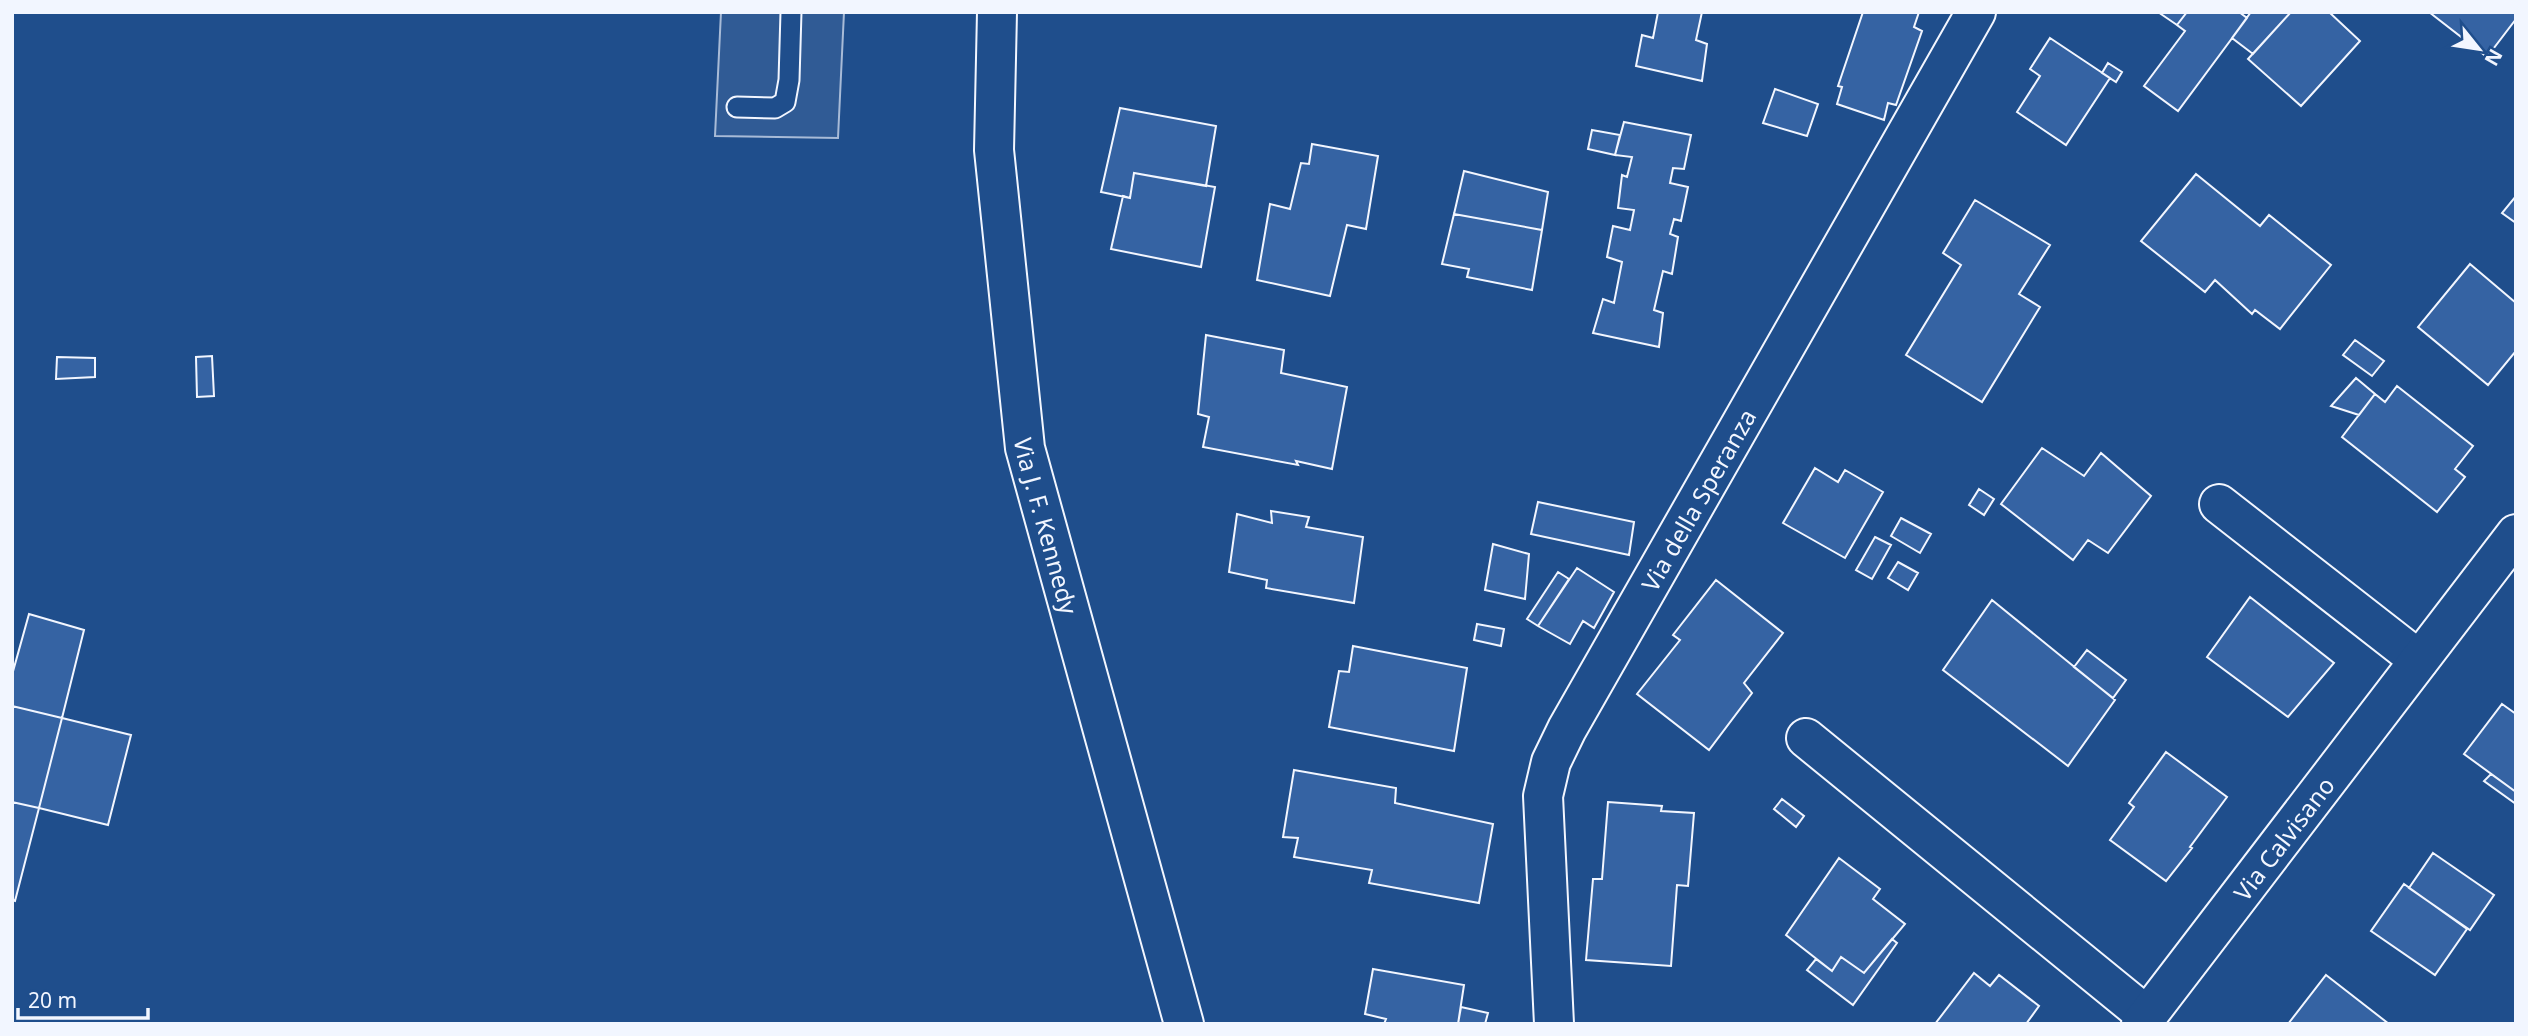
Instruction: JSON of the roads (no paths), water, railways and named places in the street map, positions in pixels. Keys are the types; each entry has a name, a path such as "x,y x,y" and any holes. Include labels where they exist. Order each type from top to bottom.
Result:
{"street":[{"name":"Via J. F. Kennedy","path":"997,12 994,150 1025,448 1184,1024"},
{"name":"Via della Speranza","path":"1555,1024 1543,796 1551,762 1567,729 1976,12"},
{"path":"2219,504 2419,660"},
{"name":"Via Calvisano","path":"1806,738 2144,1020 2516,534"}],"lane":[{"path":"737,107 775,108 785,102 789,80 791,12"}]}
